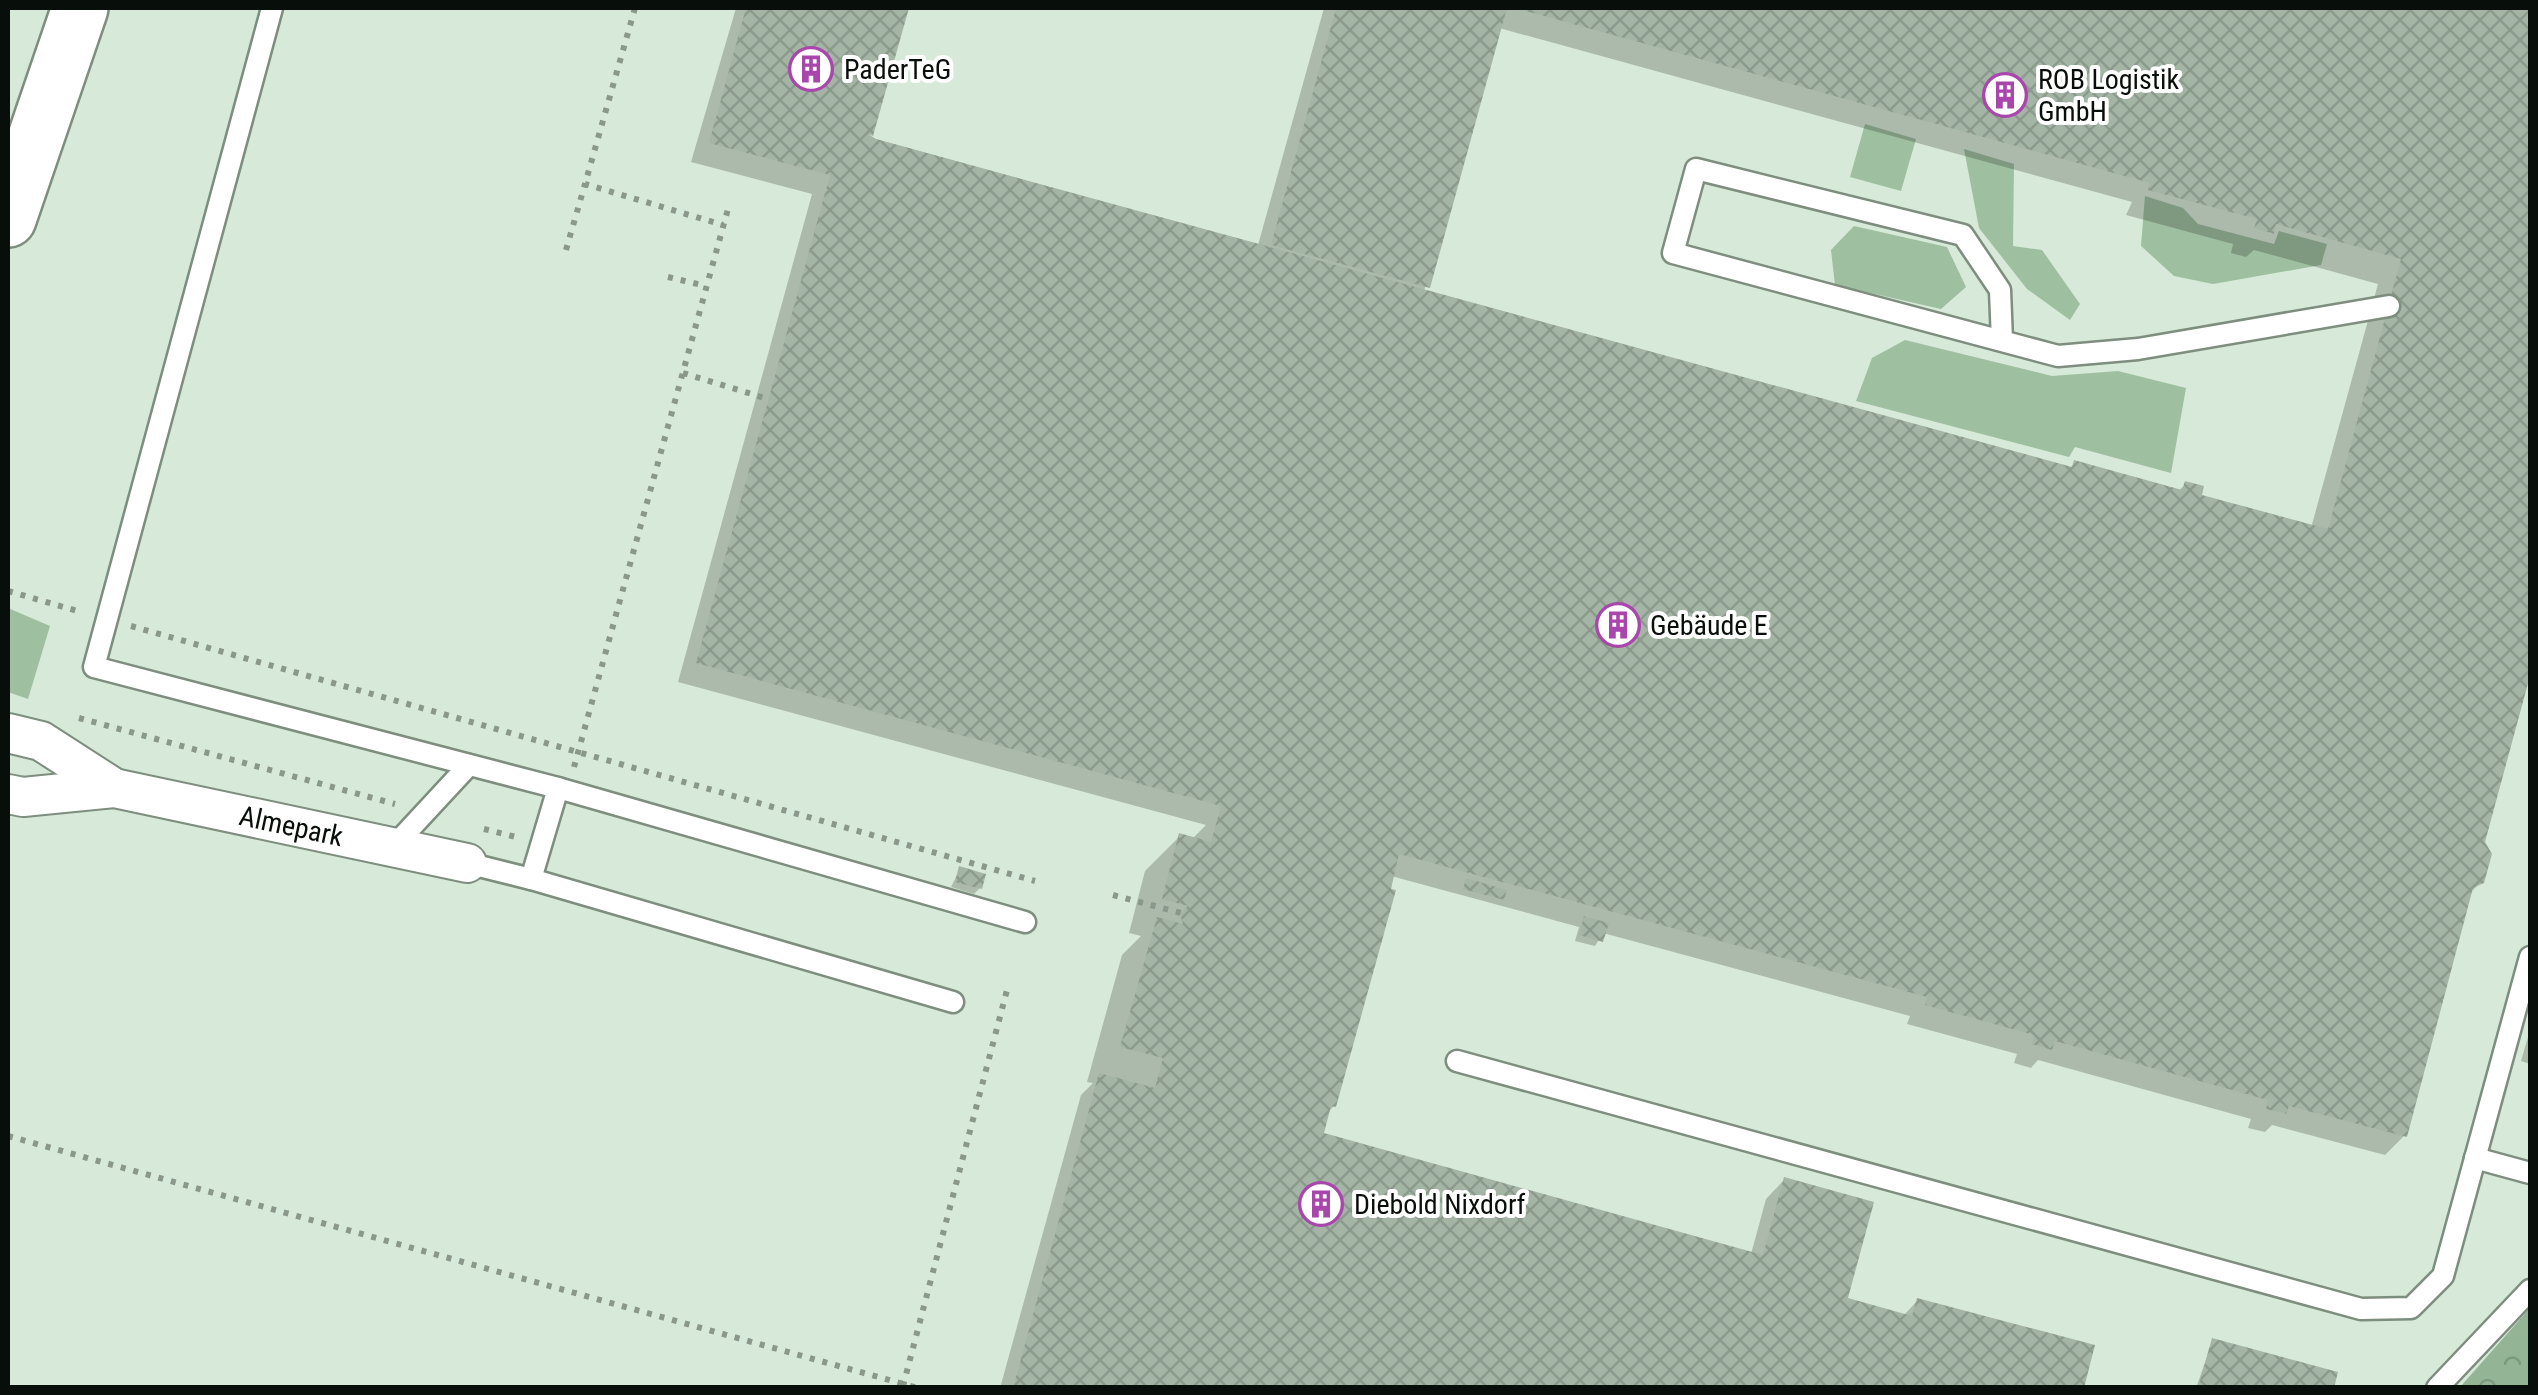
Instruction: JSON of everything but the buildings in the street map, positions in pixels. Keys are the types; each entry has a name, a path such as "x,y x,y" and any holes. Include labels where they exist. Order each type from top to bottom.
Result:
{"main road":[{"path":"8,219 80,8"}],"street":[{"name":"Almepark","path":"8,732 41,741 114,788"},
{"name":"Almepark","path":"8,794 24,797 114,788 467,863"}],"lane":[{"path":"272,8 94,666 558,788 1025,922"},
{"path":"2002,341 2000,290 1963,235 1696,170 1673,253 2058,356 2106,352 2389,306"},
{"path":"392,847 469,765"},
{"path":"531,879 558,788"},
{"path":"467,863 954,1002"},
{"path":"1456,1060 2361,1310 2411,1308 2443,1276 2530,957"},
{"path":"2474,1158 2530,1173"},
{"path":"2437,1388 2530,1290"}],"path":[{"path":"566,250 635,8"},
{"path":"585,184 724,224"},
{"path":"578,751 728,210"},
{"path":"668,277 706,286"},
{"path":"682,373 768,399"},
{"path":"8,592 1035,882"},
{"path":"63,714 541,844"},
{"path":"1113,895 1181,913"},
{"path":"903,1386 1007,990"},
{"path":"8,1136 918,1388"}],"green space":[{"path":"1865,124 1916,139 1901,191 1850,177"},
{"path":"1964,149 2014,164 2013,246 2042,250 2080,304 2070,320 2027,289 1979,228"},
{"path":"2145,196 2183,208 2198,224 2274,244 2279,231 2327,244 2321,265 2213,284 2174,276 2141,246"},
{"path":"1854,226 1947,247 1966,287 1941,309 1835,285 1831,250"},
{"path":"1905,340 2052,376 2118,371 2186,388 2171,473 2075,447 2069,457 1856,401 1872,358"},
{"path":"8,608 50,626 28,699 8,692"},
{"path":"2530,1308 2530,1387 2460,1387"}],"place":[{"name":"PaderTeG","path":"811,69"},
{"name":"ROB Logistik GmbH","path":"2005,95"},
{"name":"Gebäude E","path":"1618,625"},
{"name":"Diebold Nixdorf","path":"1321,1204"}]}
